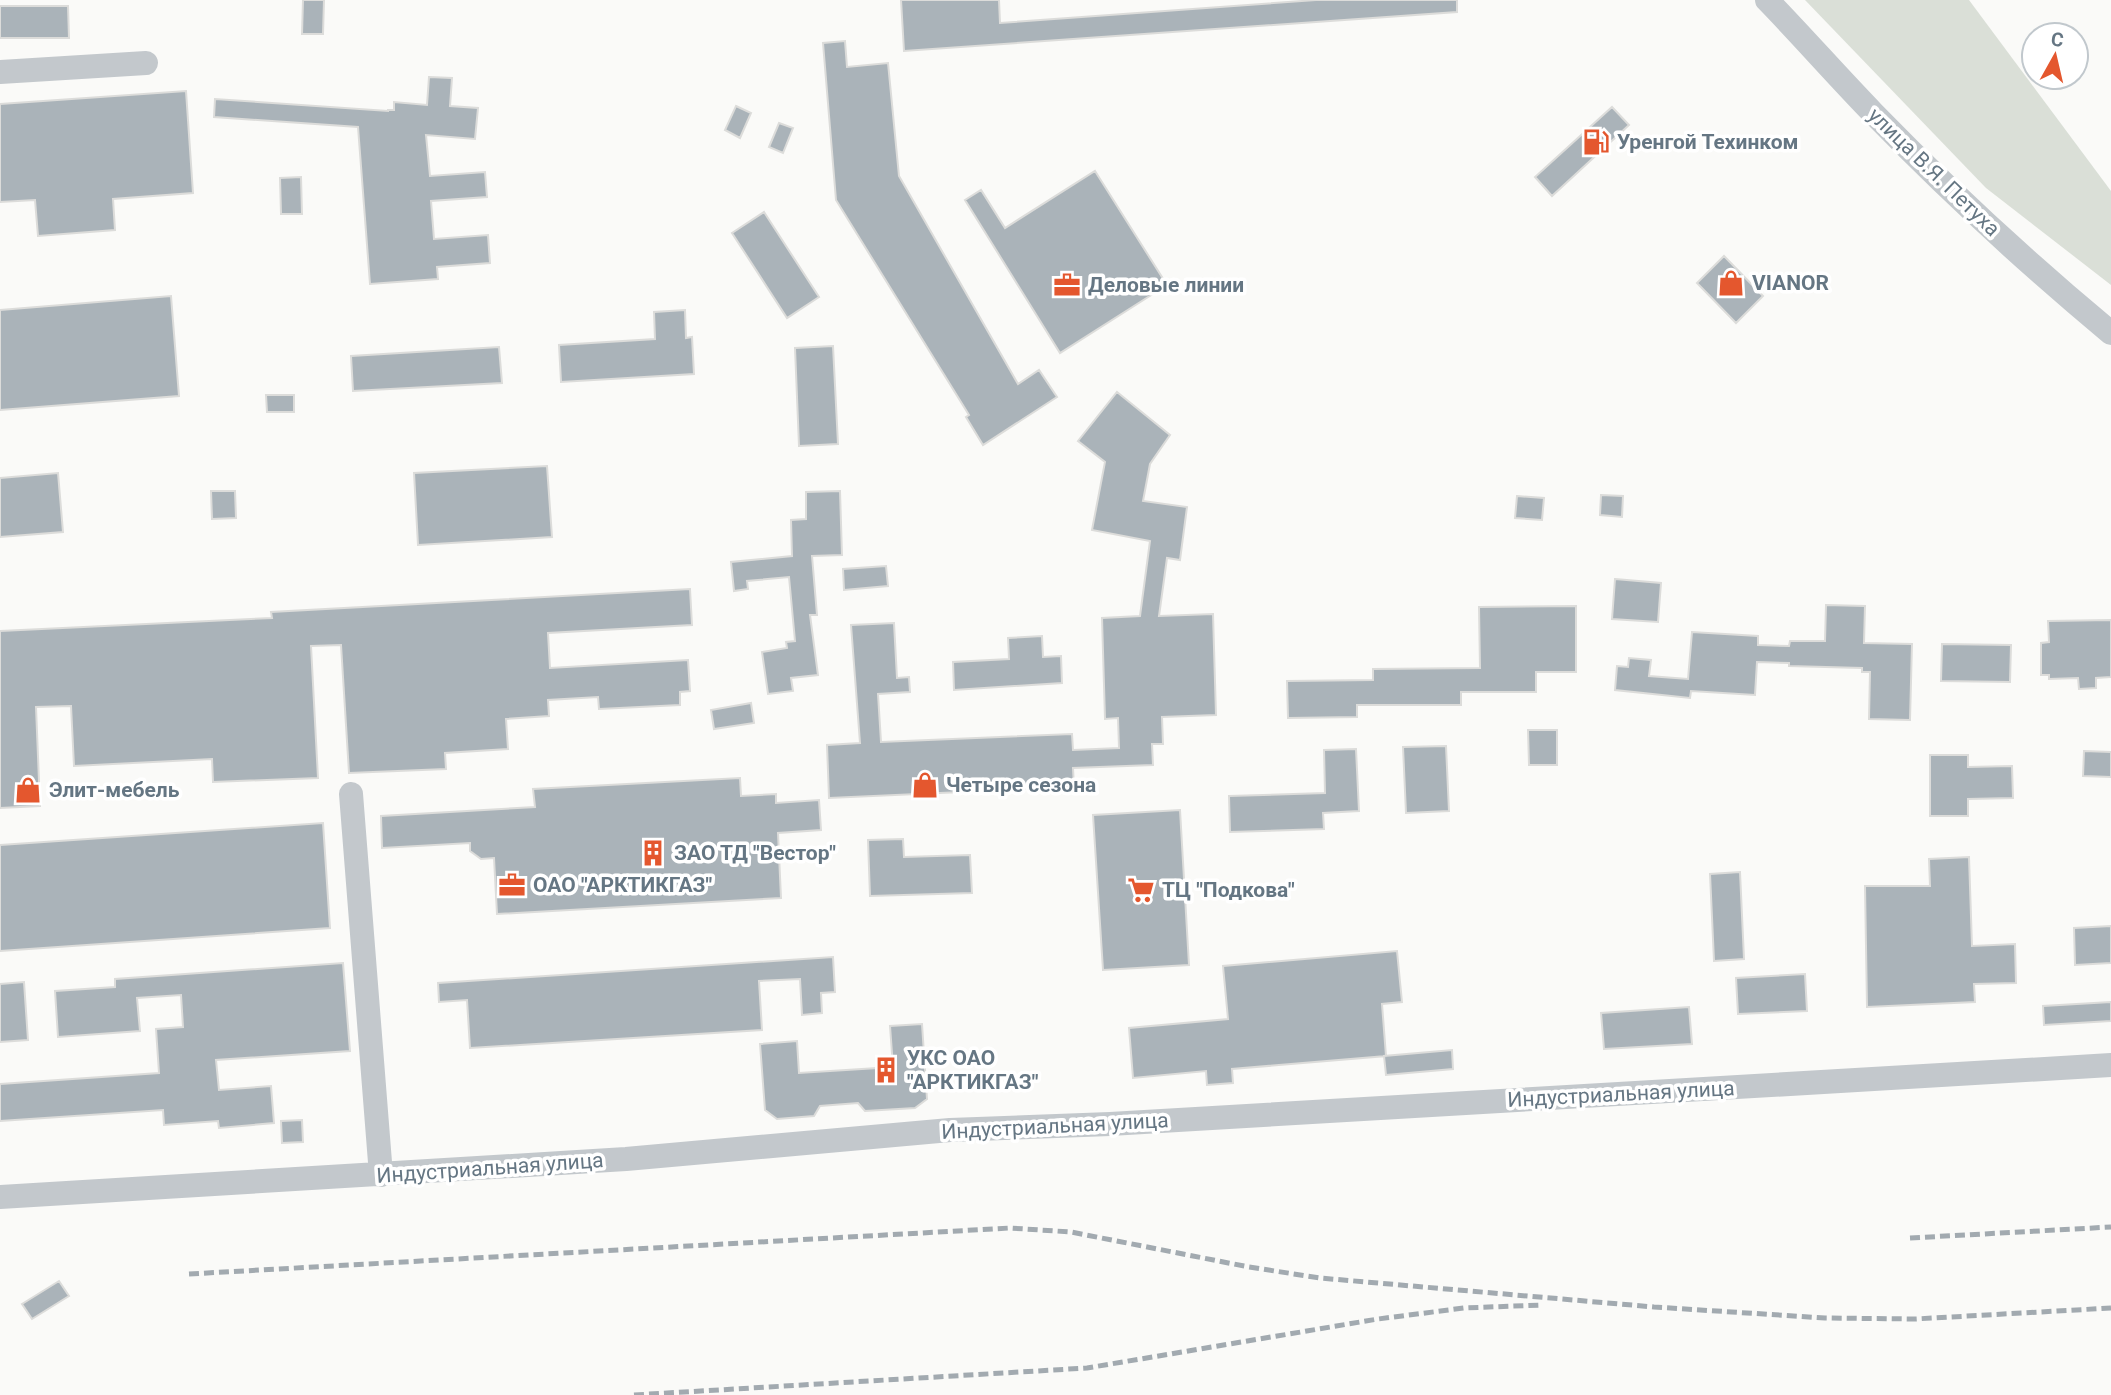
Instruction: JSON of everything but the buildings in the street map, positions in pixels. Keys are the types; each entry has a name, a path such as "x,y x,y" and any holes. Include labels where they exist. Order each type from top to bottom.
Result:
{"street":[{"name":"улица В.Я. Петуха","path":"1767,0 1872,112 1951,190 2026,260 2111,333"},
{"path":"0,72 146,63"},
{"path":"351,794 381,1175"},
{"name":"Индустриальная улица","path":"0,1197 626,1159 950,1130 1110,1124 2111,1065"}],"shaded area":[{"path":"1805,0 1969,0 2020,69 2020,91 2037,91 2111,191 2111,285 1986,188"}],"railway":[{"path":"1910,1238 2111,1227"},
{"path":"189,1274 1010,1228 1071,1232 1320,1278 1654,1307 1825,1318 1915,1319 2111,1308"},
{"path":"634,1395 1087,1368 1378,1319 1464,1308 1542,1305"}],"place":[{"name":"Уренгой Техинком","path":"1596,142"},
{"name":"VIANOR","path":"1731,283"},
{"name":"Деловые линии","path":"1067,285"},
{"name":"Четыре сезона","path":"925,785"},
{"name":"Элит-мебель","path":"28,790"},
{"name":"ЗАО ТД \"Вестор\"","path":"653,853"},
{"name":"ОАО \"АРКТИКГАЗ\"","path":"512,885"},
{"name":"ТЦ \"Подкова\"","path":"1141,890"},
{"name":"УКС ОАО \"АРКТИКГАЗ\"","path":"886,1070"}]}
